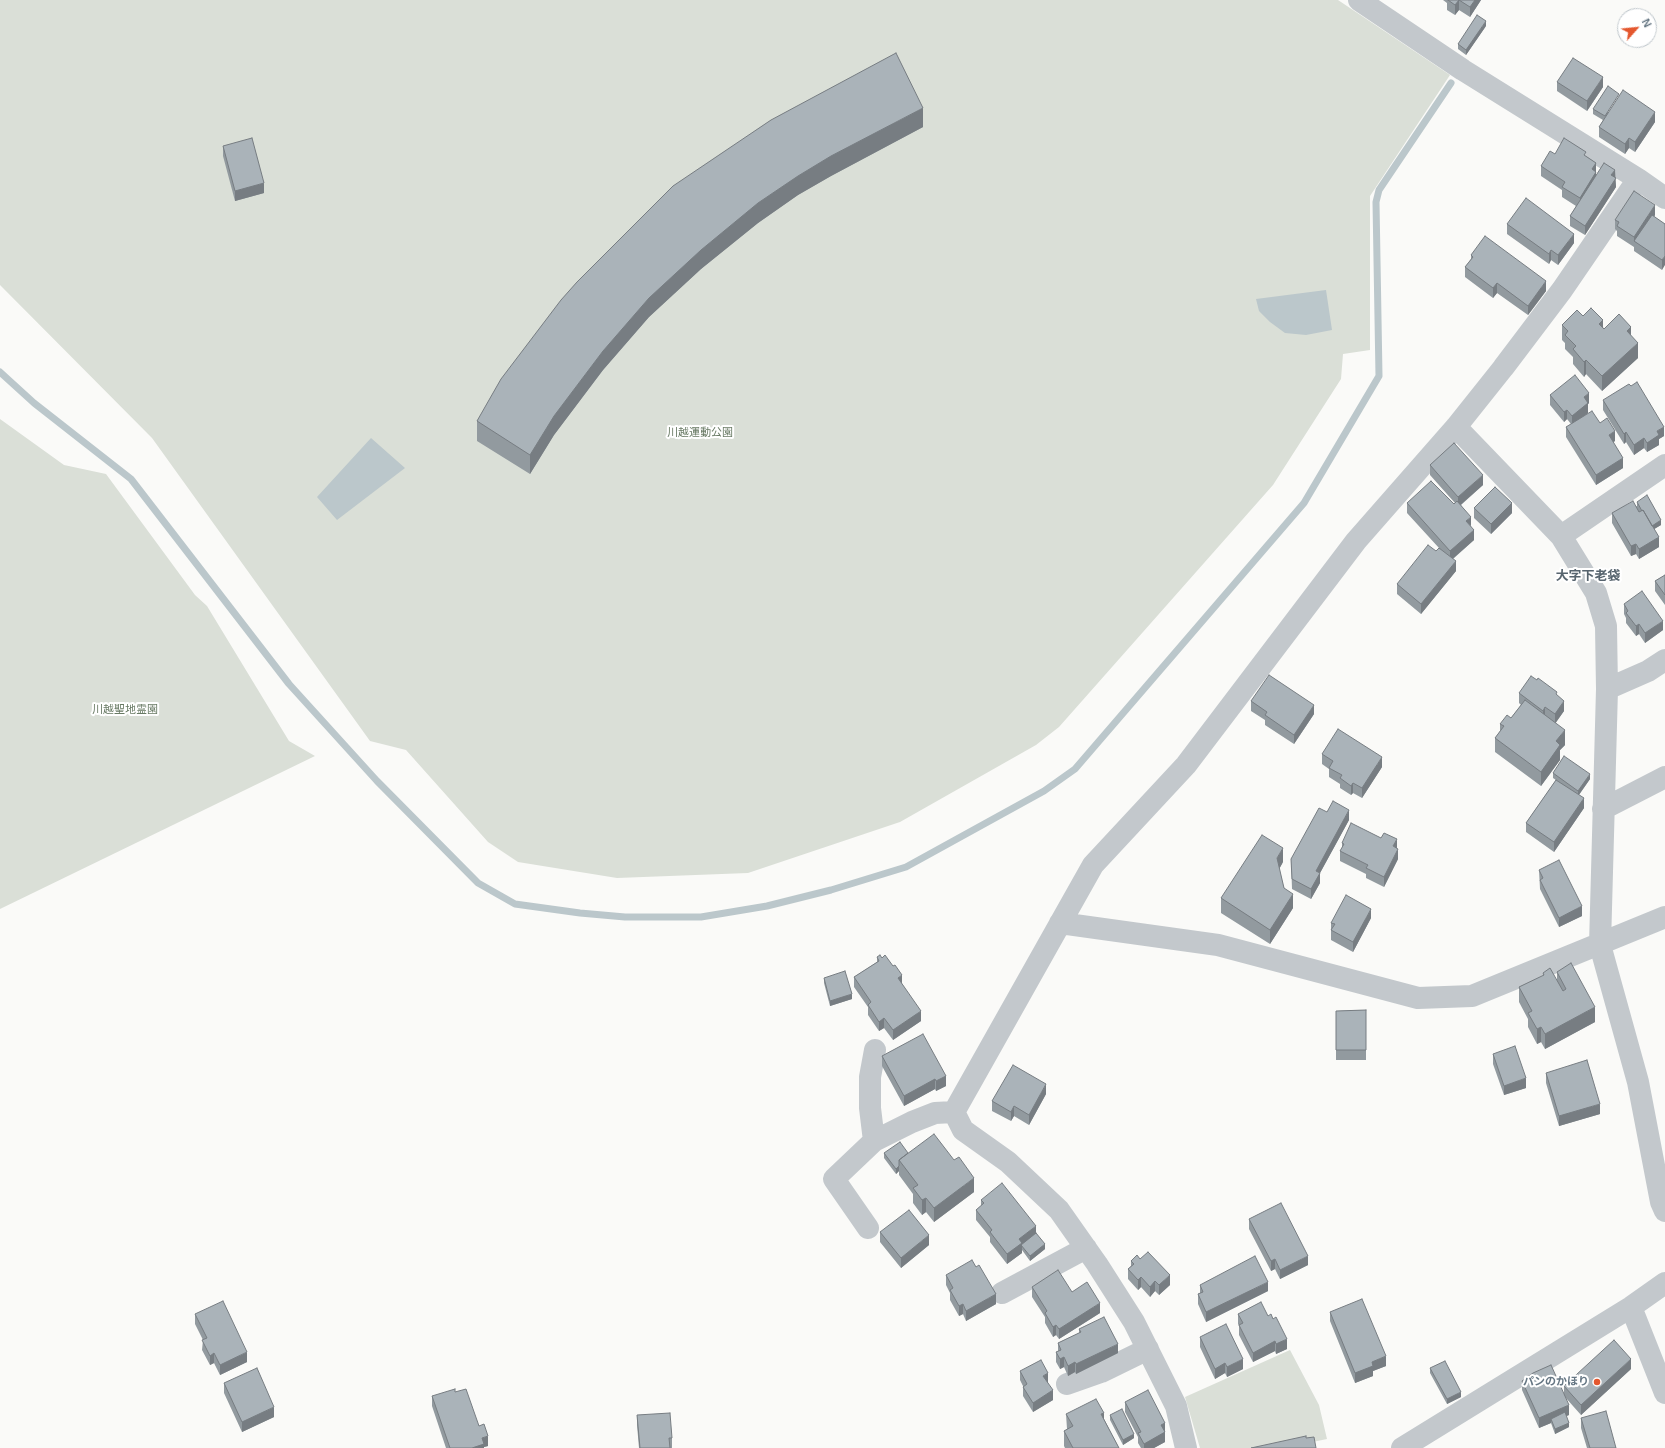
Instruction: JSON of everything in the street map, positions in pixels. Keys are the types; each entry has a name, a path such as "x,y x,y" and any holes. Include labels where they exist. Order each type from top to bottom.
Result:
{"street":[{"path":"1360,0 1463,70 1638,179 1665,198"},
{"path":"954,1112 1093,865 1186,765 1356,540 1456,427 1562,290 1638,179"},
{"path":"1456,427 1561,536 1596,593 1606,626 1607,690 1600,945 1638,1082 1661,1202 1665,1211"},
{"path":"1561,536 1665,465"},
{"path":"1607,690 1648,671 1665,660"},
{"path":"1603,809 1665,777"},
{"path":"1060,924 1218,945 1418,998 1472,996 1600,945 1665,917"},
{"path":"874,1141 870,1108 870,1077 875,1050"},
{"path":"868,1228 834,1179 874,1141 912,1122 935,1113 954,1112"},
{"path":"954,1112 964,1130 1008,1162 1059,1210 1086,1248 1134,1322 1148,1349 1176,1406 1186,1448"},
{"path":"1002,1293 1086,1248"},
{"path":"1402,1448 1631,1307 1665,1283"},
{"path":"1631,1307 1665,1394"},
{"path":"1067,1384 1101,1372 1148,1349"}],"green space":[{"name":"川越運動公園","path":"0,0 1338,0 1450,75 1370,196 1370,350 1343,354 1341,379 1273,485 1059,727 1036,745 900,822 748,873 617,878 518,862 488,842 406,750 370,741 152,438 0,285"},
{"name":"川越聖地霊園","path":"0,419 64,465 106,474 195,595 207,606 289,741 315,756 0,909"},
{"path":"1290,1350 1319,1405 1327,1439 1284,1448 1200,1448 1185,1397"}],"shaded area":[{"path":"1326,290 1332,330 1306,335 1285,333 1270,322 1259,311 1256,299"},
{"path":"371,438 405,468 337,520 317,497"}],"building":[{"path":"1448,0 1459,0 1455,5"},
{"path":"1459,0 1475,0 1470,7"},
{"path":"1477,15 1486,21 1466,50 1458,44"},
{"path":"896,53 923,108 831,156 798,176 758,203 701,250 649,298 603,351 554,416 530,455 477,421 501,379 561,300 577,282 673,186 771,120"},
{"path":"1573,58 1603,77 1587,101 1557,82"},
{"path":"1608,86 1619,94 1605,116 1593,109"},
{"path":"1623,90 1655,112 1635,142 1629,138 1625,144 1599,127"},
{"path":"252,138 264,183 235,191 223,146"},
{"path":"1564,138 1586,152 1584,155 1596,163 1592,169 1596,172 1580,198 1562,187 1565,182 1541,166 1550,151 1555,154"},
{"path":"1604,163 1615,170 1611,175 1616,178 1585,226 1570,216"},
{"path":"1634,191 1655,205 1634,237 1617,226 1619,222 1615,220"},
{"path":"1526,198 1574,234 1558,255 1551,250 1549,254 1507,224"},
{"path":"1652,215 1665,224 1665,256 1662,260 1634,241"},
{"path":"1485,236 1546,281 1528,306 1497,283 1493,288 1465,267 1473,257 1471,255"},
{"path":"1591,308 1603,320 1599,324 1604,329 1619,314 1631,327 1627,331 1638,343 1602,376 1586,360 1584,362 1573,349 1576,346 1565,335 1568,331 1562,325 1577,310 1583,316"},
{"path":"1575,375 1589,393 1584,397 1588,403 1572,416 1567,410 1564,412 1550,395"},
{"path":"1637,382 1664,427 1657,431 1659,435 1647,443 1644,438 1634,445 1626,432 1624,434 1603,400 1629,384 1631,386"},
{"path":"1592,411 1600,423 1607,418 1615,431 1609,435 1623,458 1596,475 1566,427"},
{"path":"1454,443 1483,475 1458,497 1430,465"},
{"path":"1431,481 1454,504 1457,501 1471,517 1466,521 1474,530 1450,551 1407,503"},
{"path":"1495,487 1512,503 1491,524 1474,508"},
{"path":"1647,495 1661,520 1652,526 1637,502"},
{"path":"1633,501 1639,512 1643,510 1659,537 1639,549 1636,544 1631,546 1612,513"},
{"path":"1428,545 1436,551 1439,548 1456,561 1421,604 1397,584"},
{"path":"1665,575 1665,595 1655,581"},
{"path":"1642,591 1663,621 1645,633 1639,624 1636,626 1626,613 1628,611 1624,604"},
{"path":"1269,675 1314,705 1294,735 1265,715 1267,712 1251,701"},
{"path":"1531,676 1537,680 1538,678 1557,692 1556,694 1564,701 1555,714 1545,707 1543,711 1519,693"},
{"path":"1525,700 1565,730 1556,741 1560,745 1541,772 1495,738 1504,726 1500,724 1507,715 1511,718"},
{"path":"1338,729 1382,757 1362,788 1353,783 1351,786 1340,778 1342,775 1329,768 1333,761 1322,754"},
{"path":"1564,756 1590,774 1578,791 1553,773"},
{"path":"1556,780 1584,798 1554,842 1526,823"},
{"path":"1333,801 1349,810 1316,871 1320,873 1311,889 1292,879 1291,859 1319,808 1327,812"},
{"path":"1351,823 1381,838 1384,833 1397,839 1393,846 1398,849 1384,877 1366,868 1368,865 1340,851"},
{"path":"1262,835 1283,848 1277,858 1284,888 1293,894 1270,930 1221,898"},
{"path":"1559,860 1582,906 1559,918 1540,880 1543,878 1539,870"},
{"path":"1346,895 1371,909 1353,942 1331,930 1335,924 1331,923"},
{"path":"880,955 882,958 885,955 893,966 895,965 902,975 898,978 921,1011 893,1030 884,1018 879,1022 868,1005 871,1002 854,977 879,961 877,957"},
{"path":"1571,963 1595,1007 1545,1034 1541,1027 1537,1029 1528,1013 1532,1011 1519,987 1544,975 1543,973 1550,968 1563,991 1566,989 1557,972"},
{"path":"845,971 852,994 830,1001 824,978"},
{"path":"1366,1010 1366,1050 1336,1050 1336,1011"},
{"path":"923,1034 946,1076 936,1081 935,1079 904,1096 882,1056"},
{"path":"1515,1046 1526,1078 1504,1086 1493,1054"},
{"path":"1587,1060 1600,1104 1559,1116 1546,1073"},
{"path":"1013,1065 1046,1084 1029,1115 1014,1106 1011,1112 992,1101"},
{"path":"934,1134 954,1160 959,1157 974,1178 934,1208 926,1198 922,1200 913,1188 918,1185 899,1160"},
{"path":"900,1142 908,1153 899,1160 899,1166 896,1169 884,1153"},
{"path":"1002,1183 1036,1226 1019,1239 1022,1243 1007,1254 990,1232 992,1230 976,1210 984,1203 981,1200"},
{"path":"1281,1203 1308,1256 1280,1270 1275,1259 1271,1261 1249,1219"},
{"path":"909,1210 929,1235 901,1258 880,1232"},
{"path":"1036,1233 1045,1244 1030,1256 1021,1245"},
{"path":"1148,1252 1170,1275 1159,1285 1155,1281 1150,1287 1141,1277 1138,1280 1128,1269 1134,1264 1131,1261 1137,1255 1140,1259"},
{"path":"1255,1256 1268,1282 1206,1312 1198,1294 1203,1292 1200,1285"},
{"path":"972,1260 976,1267 979,1265 996,1294 966,1311 963,1304 959,1306 950,1290 953,1288 946,1275"},
{"path":"1058,1270 1072,1292 1087,1282 1100,1303 1059,1329 1056,1325 1053,1327 1045,1313 1047,1311 1032,1287"},
{"path":"1362,1299 1386,1356 1372,1362 1373,1366 1355,1373 1330,1312"},
{"path":"223,1301 247,1352 220,1365 214,1353 210,1356 202,1340 207,1338 195,1314"},
{"path":"1261,1302 1268,1316 1271,1314 1273,1319 1276,1317 1287,1339 1276,1344 1275,1341 1253,1353 1239,1325 1243,1323 1238,1314"},
{"path":"1104,1317 1118,1344 1076,1364 1075,1362 1068,1366 1064,1357 1060,1359 1056,1352 1061,1350 1058,1343 1081,1332 1079,1329"},
{"path":"1226,1324 1243,1359 1227,1367 1225,1363 1215,1369 1200,1337"},
{"name":"パンのかほり","path":"1614,1340 1631,1359 1581,1405 1564,1386"},
{"path":"1041,1360 1048,1373 1043,1376 1053,1390 1033,1403 1023,1387 1027,1384 1020,1371"},
{"path":"1445,1361 1461,1392 1447,1399 1430,1368"},
{"path":"1551,1365 1569,1405 1539,1418 1522,1381 1533,1373"},
{"path":"257,1368 274,1407 242,1422 224,1383"},
{"path":"455,1389 455,1392 466,1389 479,1426 484,1424 488,1436 482,1438 484,1444 472,1448 450,1448 432,1396"},
{"path":"1148,1390 1165,1423 1161,1425 1165,1432 1144,1444 1138,1433 1141,1432 1125,1402"},
{"path":"1096,1399 1104,1413 1101,1414 1119,1448 1073,1448 1064,1431 1073,1426 1066,1414"},
{"path":"1122,1409 1134,1434 1123,1440 1110,1415"},
{"path":"1606,1411 1616,1448 1590,1448 1581,1418"},
{"path":"1565,1412 1569,1423 1555,1429 1551,1419"},
{"path":"670,1413 672,1438 669,1438 670,1448 640,1448 637,1415"},
{"path":"1306,1436 1306,1438 1314,1437 1316,1448 1251,1448"}],"waterway":[{"path":"0,372 34,403 131,479 289,684 377,781 478,883 515,904 580,913 625,917 701,917 767,906 831,890 906,867 1044,791 1075,769 1304,503 1379,376 1376,202 1379,190 1451,83"}],"place":[{"name":"パンのかほり","path":"1597,1382"}],"district":[{"name":"大字下老袋","path":"1588,576"}]}
